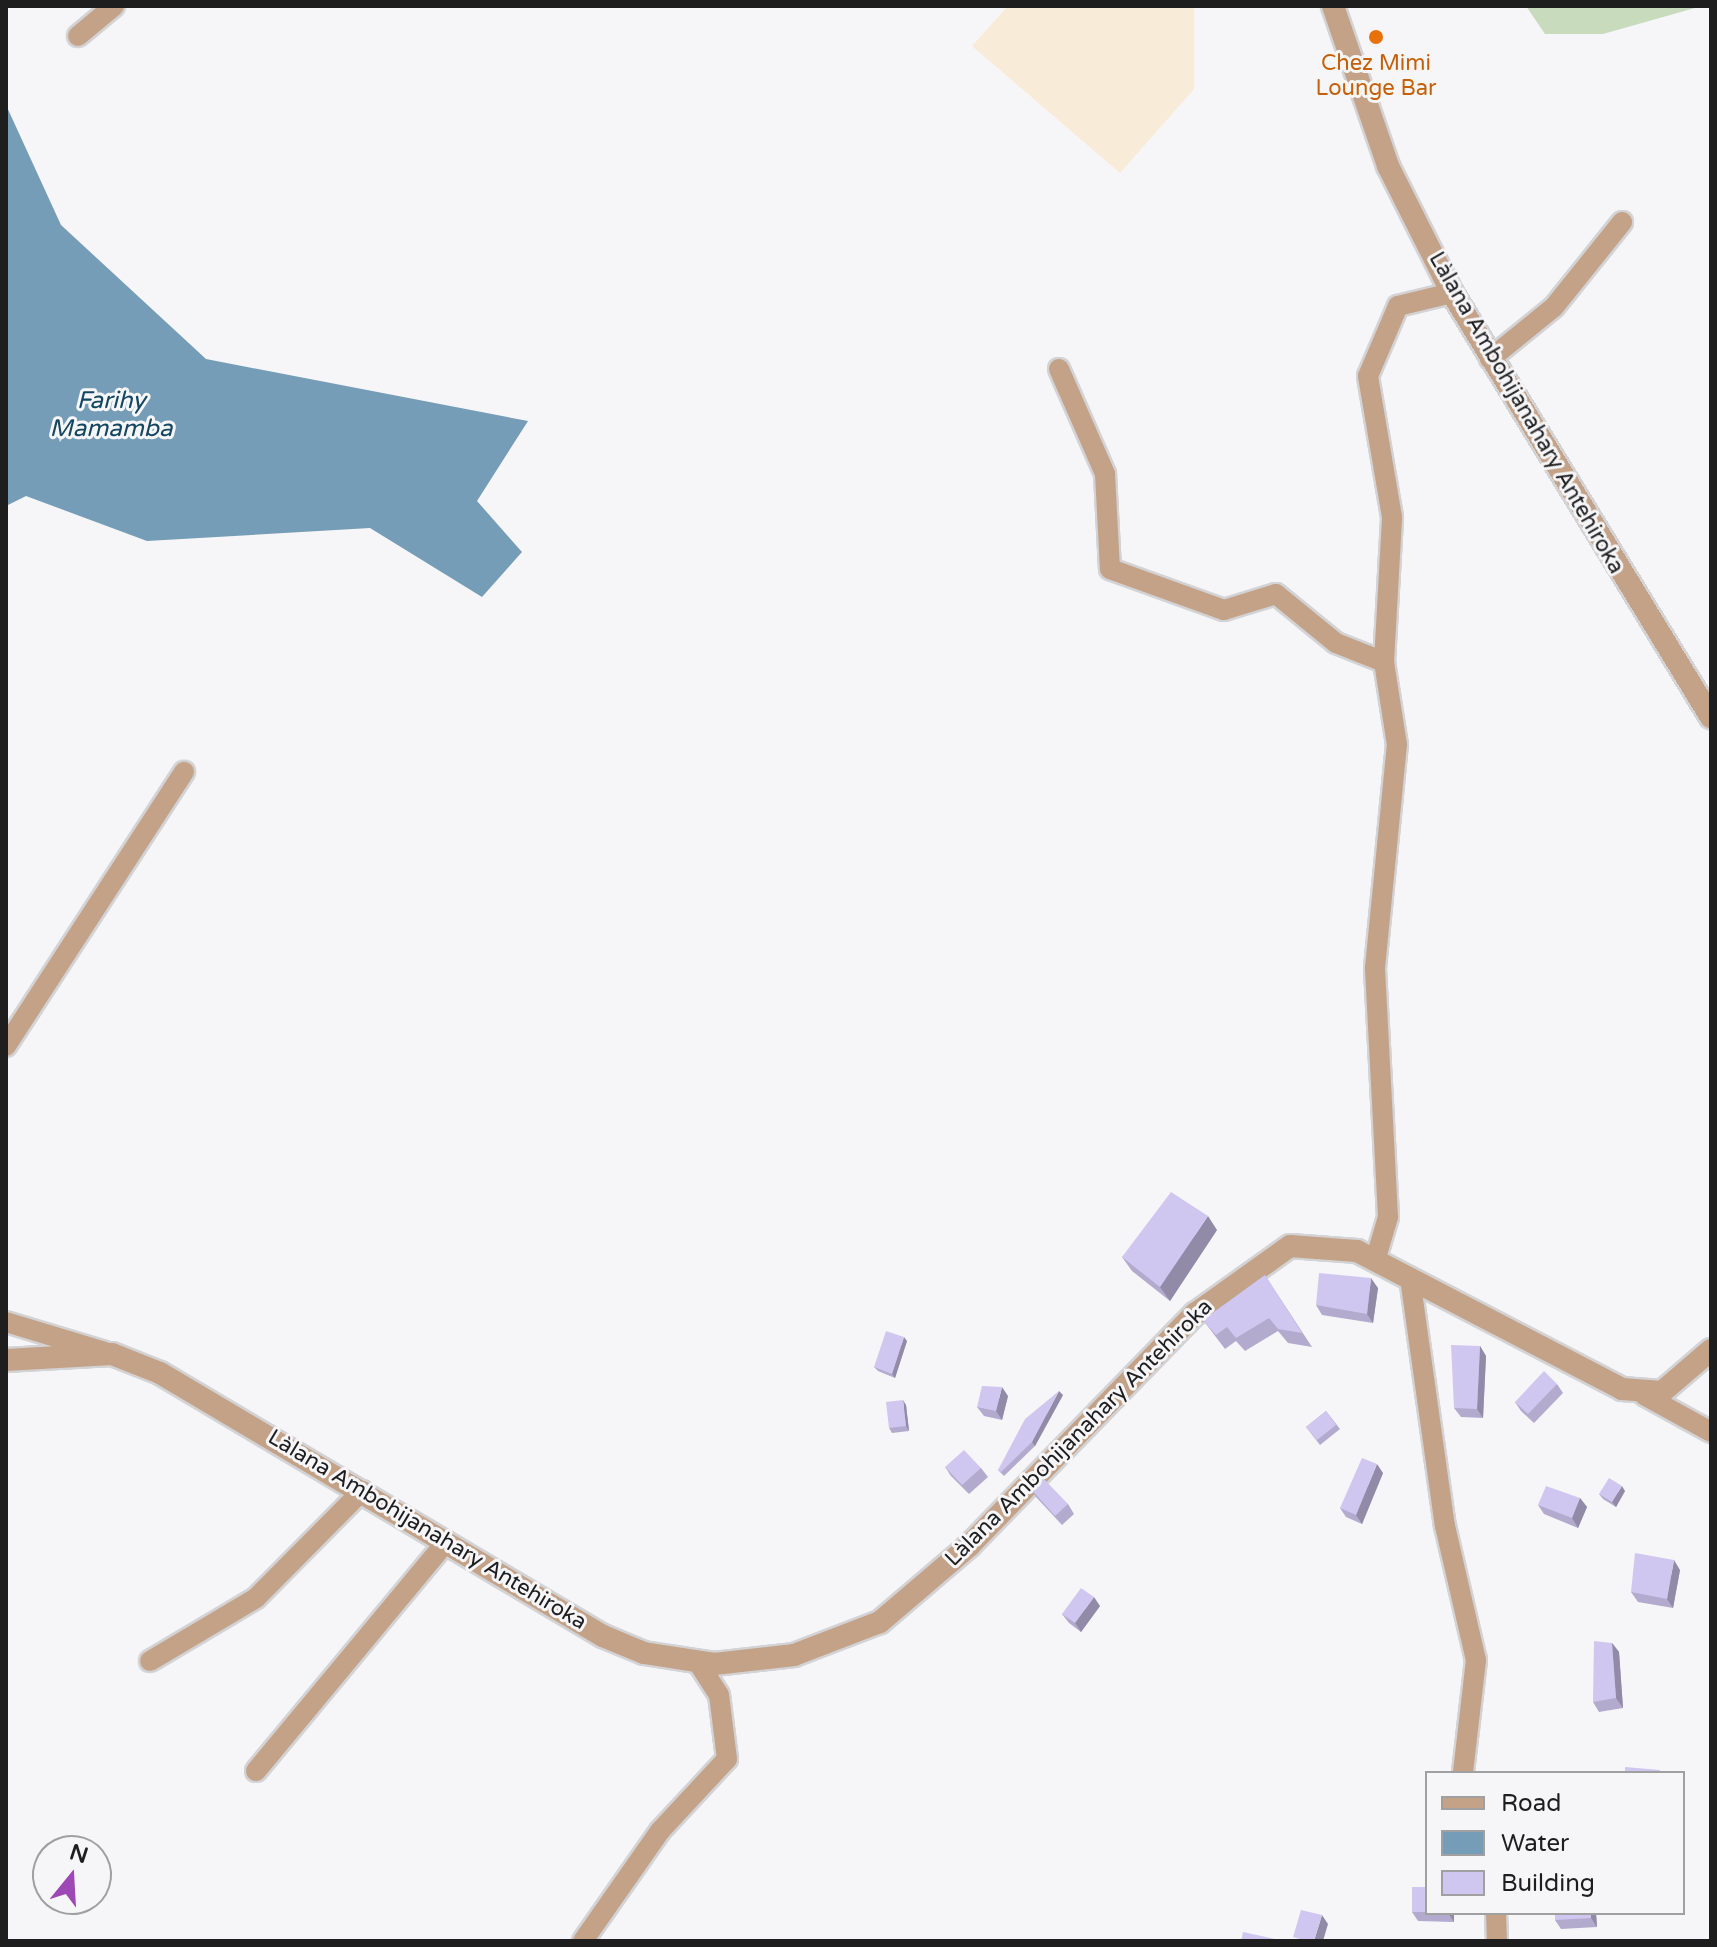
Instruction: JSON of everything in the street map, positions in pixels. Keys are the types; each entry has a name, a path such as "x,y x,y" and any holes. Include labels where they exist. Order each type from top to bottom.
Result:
{"street":[{"path":"78,36 114,6"},
{"name":"Làlana Ambohijanahary Antehiroka","path":"1333,6 1388,166 1452,293 1711,717"},
{"path":"1490,359 1554,307 1622,222"},
{"path":"1375,1261 1388,1217 1375,968 1397,745 1384,662 1392,517 1368,376 1398,306 1452,293"},
{"path":"1059,369 1105,474 1110,569 1224,610 1276,594 1336,643 1384,662"},
{"path":"6,1046 184,772"},
{"name":"Làlana Ambohijanahary Antehiroka","path":"6,1360 112,1354 204,1395 603,1636 697,1661 794,1655 880,1622 969,1546 1195,1314 1269,1259 1310,1243 1375,1261 1603,1384 1644,1395"},
{"path":"1410,1278 1445,1526 1476,1660 1463,1771"},
{"path":"6,1322 112,1354"},
{"path":"1644,1395 1662,1392 1711,1350"},
{"path":"1644,1395 1711,1432"},
{"path":"150,1661 256,1598 362,1491"},
{"path":"256,1771 446,1542"},
{"path":"583,1941 660,1831 727,1759 719,1695 697,1661"},
{"path":"1496,1915 1497,1941"}],"shaded area":[{"path":"1008,6 1194,6 1194,89 1120,173 972,46"}],"green space":[{"path":"1526,6 1702,6 1603,34 1545,34"}],"water":[{"name":"Farihy Mamamba","path":"6,105 61,225 206,359 528,421 477,501 522,552 482,597 370,528 147,541 26,496 6,506"}],"building":[{"path":"1171,1192 1208,1216 1160,1287 1122,1257"},
{"path":"1319,1273 1371,1278 1367,1314 1316,1305"},
{"path":"1265,1275 1302,1333 1278,1329 1269,1318 1236,1338 1227,1327 1216,1335 1203,1320"},
{"path":"886,1331 904,1337 892,1374 874,1367"},
{"path":"1451,1345 1480,1346 1477,1409 1454,1408"},
{"path":"1544,1371 1557,1384 1528,1414 1515,1402"},
{"path":"982,1386 1002,1387 996,1411 977,1407"},
{"path":"1059,1391 1032,1442 1001,1472 998,1470 1025,1419"},
{"path":"903,1400 906,1426 889,1428 886,1402"},
{"path":"1326,1411 1336,1425 1317,1440 1306,1427"},
{"path":"964,1450 981,1468 962,1485 945,1467"},
{"path":"1362,1458 1377,1464 1356,1515 1340,1508"},
{"path":"1041,1476 1068,1504 1055,1516 1030,1488"},
{"path":"1609,1478 1622,1486 1612,1502 1599,1494"},
{"path":"1546,1486 1580,1498 1572,1518 1538,1505"},
{"path":"1635,1553 1674,1560 1667,1599 1631,1592"},
{"path":"1081,1588 1094,1597 1075,1623 1062,1614"},
{"path":"1594,1641 1612,1643 1616,1698 1593,1702"},
{"path":"1625,1767 1660,1770 1660,1771 1625,1771"},
{"path":"1412,1887 1425,1887 1425,1912 1412,1912"},
{"path":"1301,1910 1322,1915 1314,1941 1293,1937"},
{"path":"1555,1915 1591,1915 1591,1918 1555,1920"},
{"path":"1243,1932 1284,1941 1241,1941"}],"place":[{"name":"Chez Mimi Lounge Bar","path":"1376,37"}]}
